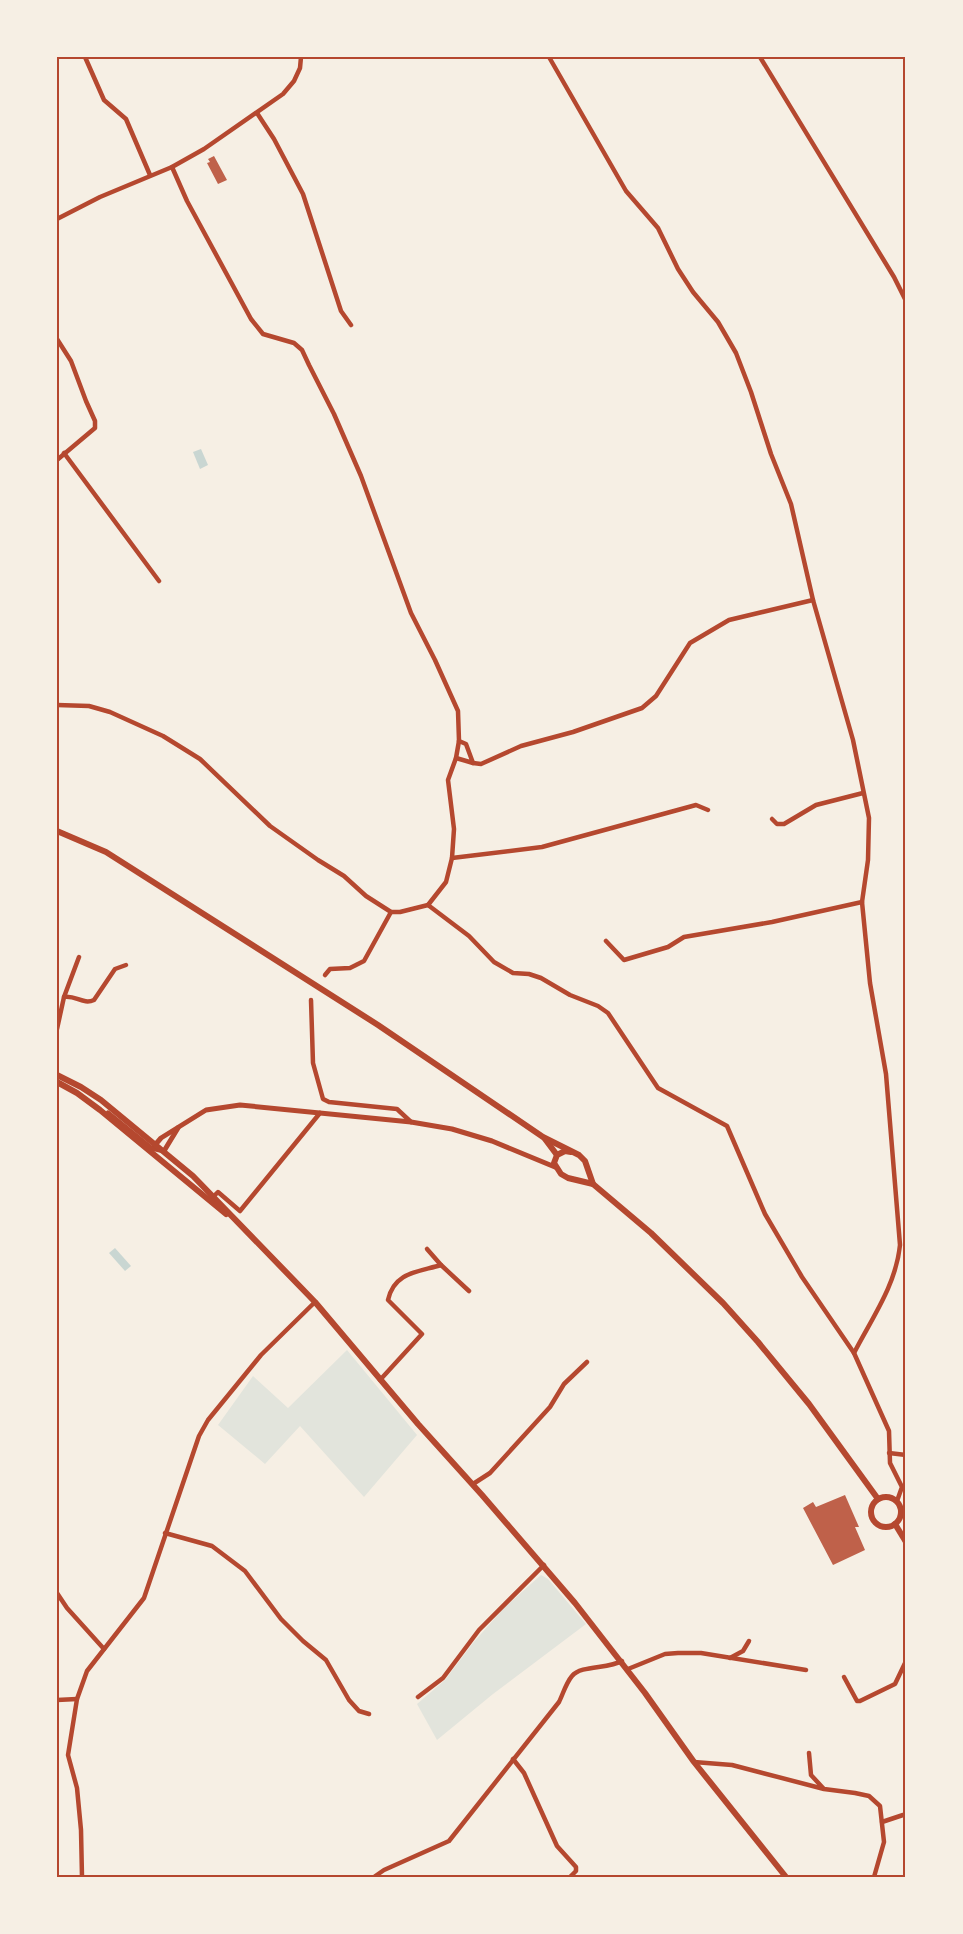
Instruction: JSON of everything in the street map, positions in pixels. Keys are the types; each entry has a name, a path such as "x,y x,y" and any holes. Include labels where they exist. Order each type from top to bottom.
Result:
{"main road":[{"path":"57,831 106,852 416,1050 543,1137 579,1155 585,1161 593,1184"},
{"path":"57,1075 101,1100 159,1149 315,1302 380,1380 544,1565 622,1661 694,1762 786,1877"},
{"path":"57,1082 100,1110 189,1184 212,1199"},
{"path":"543,1137 561,1174 593,1184 651,1233 723,1303 815,1412 878,1499"},
{"path":"159,1149 185,1176 189,1184"},
{"path":"556,1161 565,1151 572,1152"},
{"path":"578,1179 587,1168"},
{"path":"888,1497 897,1501 901,1516 895,1524 886,1527 874,1520 871,1511 874,1502 888,1497"},
{"path":"895,1524 906,1542"}],"street":[{"path":"86,57 104,100 126,119 150,175"},
{"path":"57,219 93,200 172,167 204,149 283,94 294,81 300,68 301,57"},
{"path":"549,57 626,191 658,228 678,269 693,292 718,322 736,353 791,504 813,600 853,740 869,818 868,860 862,902 870,983 886,1074 900,1245 898,1266 893,1280 854,1353"},
{"path":"760,57 894,277 906,301"},
{"path":"257,112 303,194 341,311 351,326"},
{"path":"57,705 89,706 110,712 163,736 200,759 270,826 344,876 366,896 391,912 428,905 446,882 452,858 454,829 448,780 459,741 458,711 411,613 361,476 334,414 302,350 294,343 263,334 251,319 187,201 172,167"},
{"path":"57,339 71,361 95,421 95,428 57,460"},
{"path":"64,453 159,581"},
{"path":"456,758 481,764 521,746 573,732 642,708 656,696 690,643 729,620 813,600"},
{"path":"459,741 466,744 473,763"},
{"path":"772,819 777,824 784,824 816,805 863,793"},
{"path":"452,858 542,847 696,805 708,810"},
{"path":"606,941 624,960 668,947 684,937 782,920 862,902"},
{"path":"428,905 469,936 494,962 513,973 529,974 541,978 608,1013 658,1088 727,1126 765,1214 802,1277 854,1353 889,1431 890,1463 902,1487 897,1501"},
{"path":"325,975 330,969 350,968 364,961 391,912"},
{"path":"57,1029 64,997 79,957"},
{"path":"64,997 73,996 85,1002 94,1000 115,969 126,965"},
{"path":"311,1000 313,1063 323,1100 397,1110 411,1122"},
{"path":"77,1093 93,1101 151,1148 159,1149"},
{"path":"159,1149 161,1138 206,1110 240,1105 411,1122 452,1130 543,1161 556,1161"},
{"path":"212,1199 218,1192 240,1211 320,1113"},
{"path":"159,1149 178,1127"},
{"path":"427,1249 470,1291"},
{"path":"380,1380 422,1334 388,1299 390,1290 395,1282 404,1275 441,1265"},
{"path":"82,1877 77,1788 68,1755 77,1699 87,1671 144,1598 199,1436 208,1420 261,1355 315,1302"},
{"path":"473,1484 490,1473 550,1407 564,1384 587,1362"},
{"path":"889,1453 906,1455"},
{"path":"165,1533 212,1546 245,1571 281,1618 303,1641 326,1660 349,1700 359,1711 369,1714"},
{"path":"418,1697 443,1678 479,1630 544,1565"},
{"path":"57,1593 66,1608 104,1649"},
{"path":"730,1658 743,1651 749,1641"},
{"path":"628,1669 644,1661 672,1654 701,1653 806,1670"},
{"path":"374,1877 384,1870 449,1841 559,1702 572,1676 580,1670 608,1666 622,1661"},
{"path":"844,1677 856,1701 860,1701 895,1684 906,1661"},
{"path":"57,1700 77,1699"},
{"path":"808,1753 811,1774 824,1789"},
{"path":"513,1759 524,1773 557,1846 576,1867 576,1871 570,1877"},
{"path":"694,1762 732,1765 824,1789 855,1792 869,1796 880,1806 884,1842 874,1877"},
{"path":"882,1822 903,1815"}],"shaded area":[{"path":"201,449 208,465 200,469 193,452"},
{"path":"115,1248 131,1266 125,1271 109,1253"},
{"path":"347,1350 417,1435 364,1497 300,1426 265,1464 218,1425 253,1376 288,1408"},
{"path":"541,1575 548,1579 586,1624 493,1694 437,1740 417,1704 445,1680 504,1608"}],"building":[{"path":"214,156 227,180 218,184 207,163 210,162 208,159"},
{"path":"845,1495 859,1527 855,1527 865,1550 833,1565 803,1508 813,1502 816,1507"}]}
